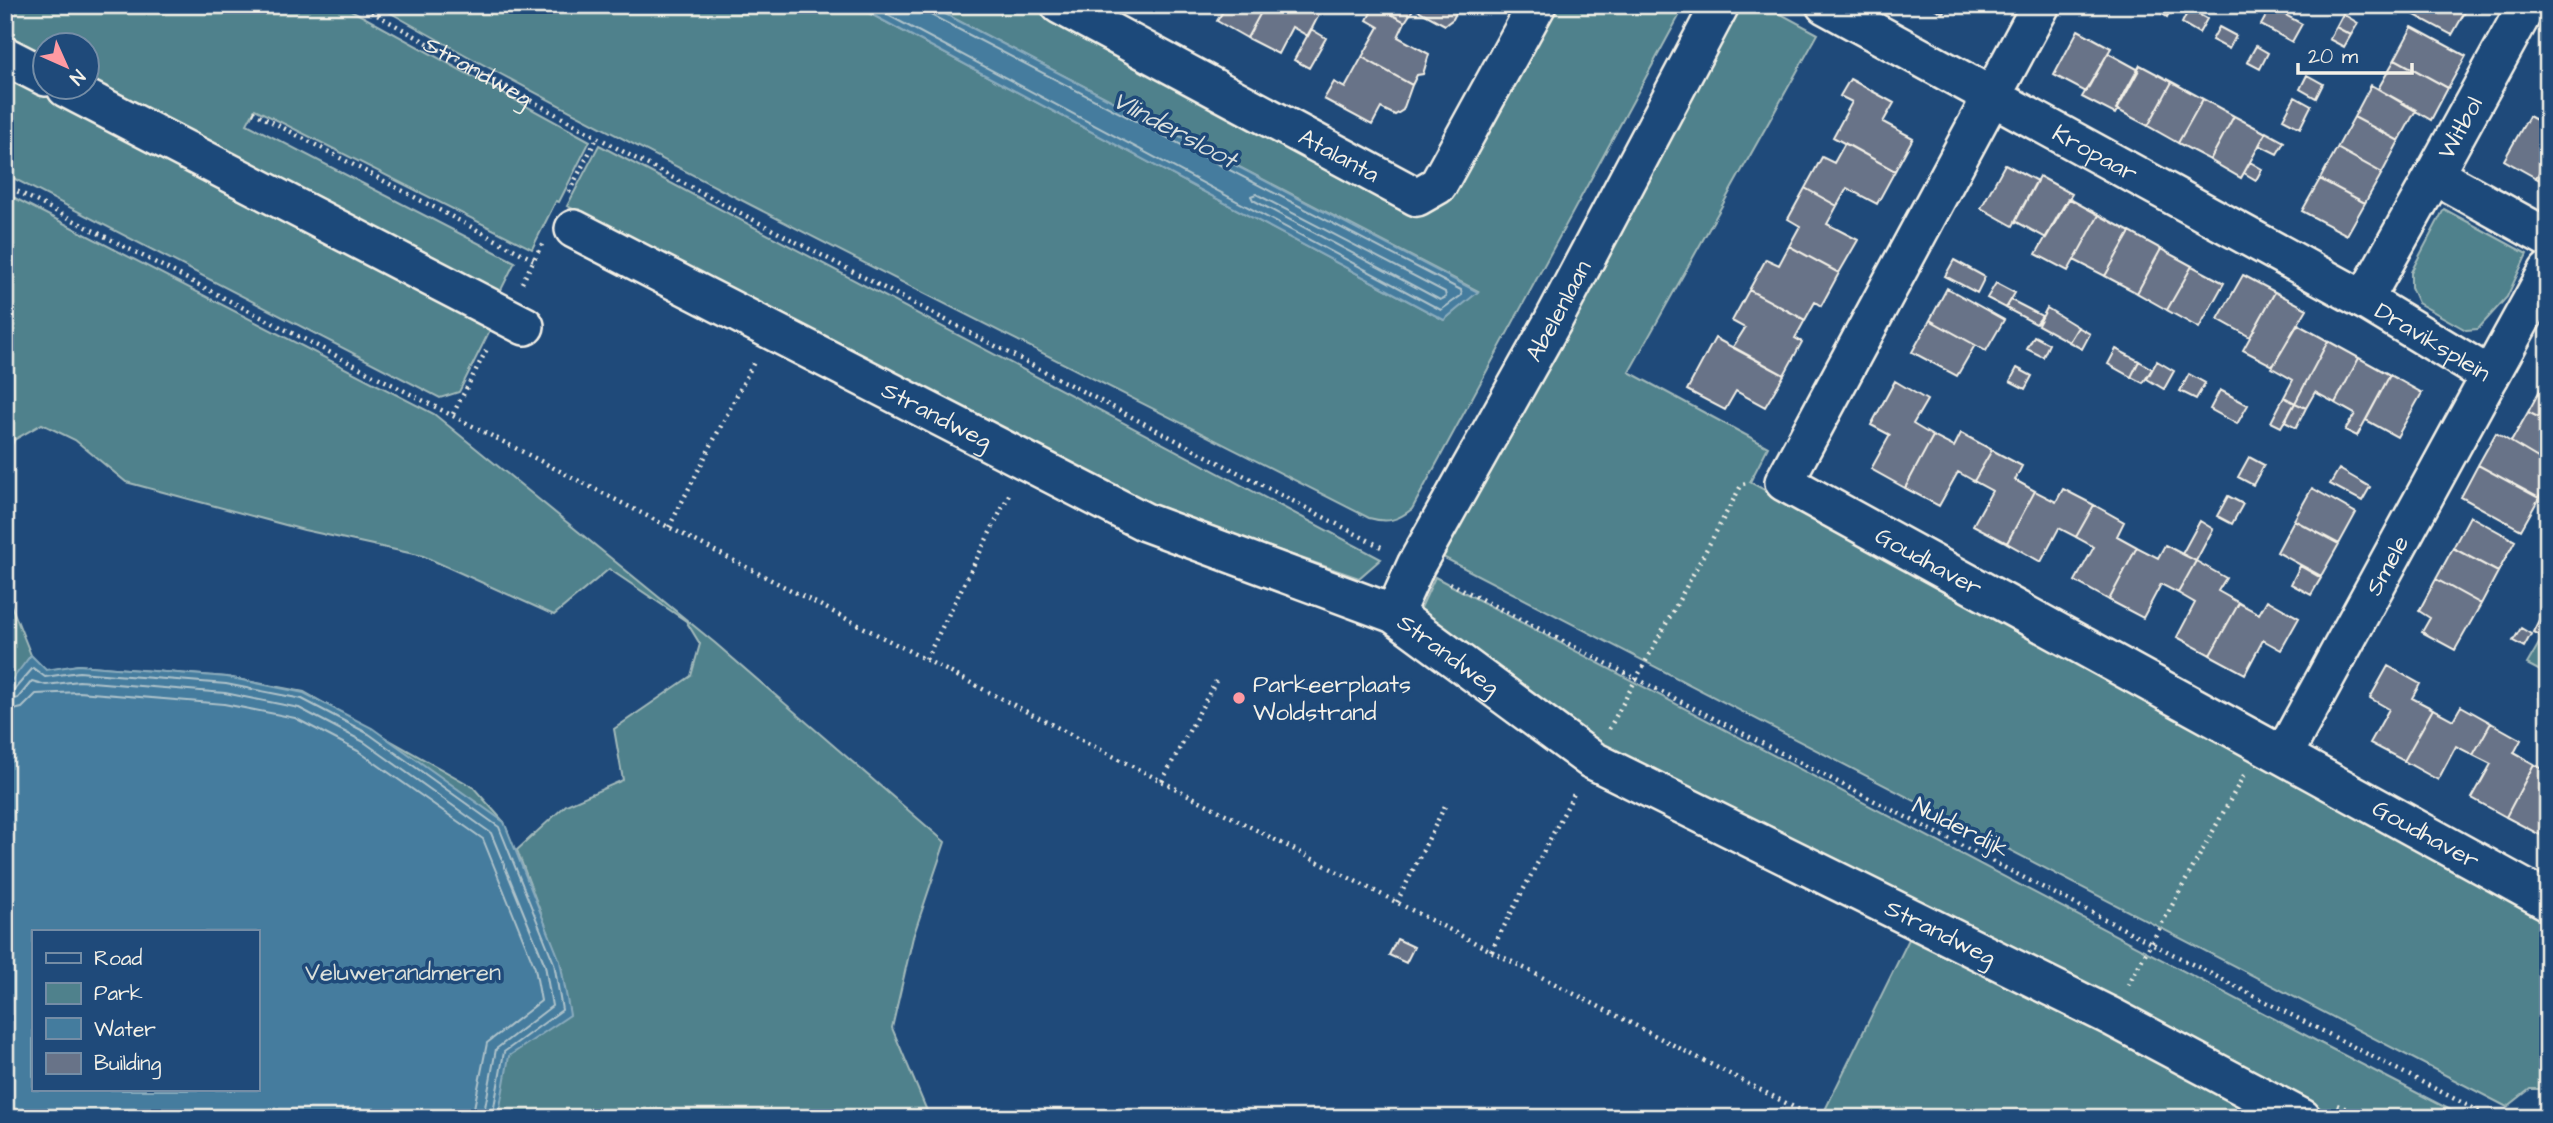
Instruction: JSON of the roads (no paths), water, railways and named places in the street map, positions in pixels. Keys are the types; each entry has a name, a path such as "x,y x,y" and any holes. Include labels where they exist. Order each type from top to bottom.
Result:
{"street":[{"name":"Atalanta","path":"1060,5 1417,197 1438,185 1537,5"},
{"name":"Abelenlaan","path":"1394,614 1416,565 1553,321 1720,5"},
{"name":"Kropaar","path":"1825,5 2364,300"},
{"path":"1991,96 2041,5"},
{"name":"Witbol","path":"2434,174 2527,5"},
{"path":"5,56 32,70"},
{"name":"Goudhaver","path":"1991,96 1784,482 2548,901"},
{"path":"93,102 525,326"},
{"path":"2434,174 2548,238"},
{"name":"Draviksplein","path":"2434,174 2364,300 2490,376 2548,271"},
{"name":"Strandweg","path":"574,229 1145,522 1394,614 1592,760 2110,1016 2302,1118"},
{"name":"Smele","path":"2272,749 2490,376"}],"water":[{"path":"854,5 928,5 1478,292 1444,320"},
{"name":"Veluwerandmeren","path":"31,655 46,670 78,665 227,677 304,693 372,728 504,822 560,961 570,1015 509,1056 498,1118 5,1118 5,689"}],"place":[{"name":"Parkeerplaats Woldstrand","path":"1239,698"}],"water label":[{"name":"Vlindersloot","path":"1175,129"}]}
